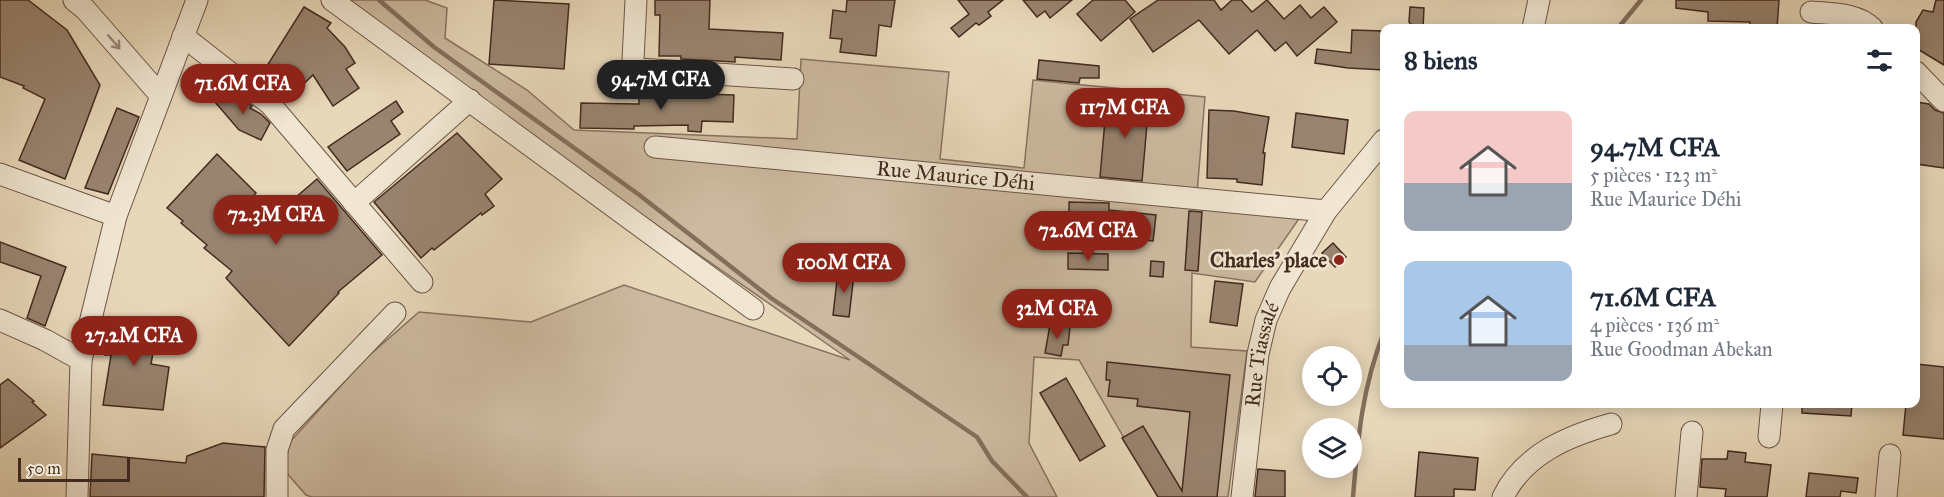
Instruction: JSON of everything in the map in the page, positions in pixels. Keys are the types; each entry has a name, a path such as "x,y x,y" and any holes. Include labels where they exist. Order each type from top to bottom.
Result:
{"street":[{"path":"74,0 85,9 161,96"},
{"path":"76,497 81,360 116,216 197,0"},
{"path":"332,0 753,309"},
{"path":"636,0 633,60 634,67 638,69 794,79"},
{"path":"1534,24 1539,0"},
{"path":"1811,14 1850,17 1868,24"},
{"path":"183,36 270,104 422,282"},
{"path":"1920,76 1944,101"},
{"path":"354,203 470,100"},
{"name":"Rue Tiassalé","path":"1242,497 1258,354 1266,320 1280,288 1326,212 1380,145"},
{"name":"Rue Maurice Déhi","path":"655,147 1326,212"},
{"path":"0,174 116,216"},
{"path":"277,497 277,450 284,429 395,313"},
{"path":"0,320 45,340 81,360"},
{"path":"1769,438 1773,408"},
{"path":"1503,497 1508,487 1528,463 1554,445 1581,433 1611,424"},
{"path":"1686,497 1692,432"},
{"path":"1886,497 1890,455"}],"shaded area":[{"path":"334,0 425,0 447,8 445,38 527,90 574,130 797,139 801,59 949,72 940,159 1024,168 1033,80 1205,97 1197,193 1312,200 1255,282 1192,273 1191,347 1247,351 1228,497 1158,497 1079,360 1034,357 1029,443 1057,497 312,497 306,495 285,471 289,443 365,359 419,312 531,322 624,285 850,360"}],"building":[{"path":"0,0 28,0 67,30 100,85 65,179 19,160 45,99 23,88 24,86 0,77"},
{"path":"494,0 569,4 564,69 489,64"},
{"path":"655,0 710,0 709,29 783,33 781,60 735,57 735,62 659,56 660,15 655,15"},
{"path":"847,0 895,0 891,27 879,25 876,56 840,52 842,39 830,38 833,10 846,12"},
{"path":"958,0 1003,0 988,12 991,16 979,25 976,23 959,37 951,28 969,14"},
{"path":"1023,0 1072,0 1050,18 1045,11 1037,17"},
{"path":"1093,0 1125,0 1135,12 1101,41 1077,14"},
{"path":"1158,0 1214,0 1221,10 1232,0 1241,0 1252,12 1267,0 1284,19 1300,5 1311,18 1324,7 1337,22 1297,56 1286,42 1275,51 1257,30 1229,54 1199,20 1153,52 1130,19"},
{"path":"1676,0 1779,0 1777,24 1708,21 1708,12 1676,8"},
{"path":"1936,0 1944,0 1944,65 1920,50 1920,24 1916,22 1923,10 1933,12"},
{"path":"304,7 331,23 327,28 345,47 355,63 346,69 359,88 333,106 313,75 289,98 277,85 283,80 265,69"},
{"path":"1410,7 1424,8 1423,24 1409,22"},
{"path":"1352,30 1380,31 1380,70 1315,63 1317,49 1351,53"},
{"path":"1039,60 1099,66 1099,78 1080,78 1079,83 1037,79"},
{"path":"689,85 703,86 703,94 734,95 733,122 702,121 701,132 688,131 688,125 634,126 634,129 580,128 581,103 639,104 639,96 649,96 649,92 689,93"},
{"path":"229,88 270,123 261,140 239,130 215,102"},
{"path":"1107,98 1149,101 1142,181 1100,177"},
{"path":"396,101 403,112 391,121 400,134 347,171 328,147"},
{"path":"1920,103 1929,104 1935,110 1944,113 1944,168 1920,165"},
{"path":"117,108 139,117 108,194 85,188"},
{"path":"1209,110 1234,111 1269,117 1263,153 1265,153 1262,185 1237,182 1237,179 1207,178"},
{"path":"1296,113 1348,120 1344,154 1292,147"},
{"path":"457,133 502,179 485,194 494,206 482,215 481,213 421,258 374,202"},
{"path":"217,154 256,193 254,195 274,216 317,179 382,255 338,292 289,346 226,278 232,271 204,248 207,245 167,208"},
{"path":"1069,202 1109,203 1109,210 1156,215 1153,241 1097,235 1098,218 1069,217"},
{"path":"1189,211 1202,212 1198,271 1185,270"},
{"path":"0,242 66,267 45,326 27,318 41,276 0,262"},
{"path":"1333,243 1346,257 1335,267 1322,253"},
{"path":"1068,253 1108,254 1108,270 1068,269"},
{"path":"1151,261 1164,262 1163,277 1150,276"},
{"path":"838,272 854,274 849,317 833,315"},
{"path":"1215,281 1243,284 1237,326 1210,322"},
{"path":"111,320 158,324 151,364 169,367 163,410 103,405 111,355 105,355"},
{"path":"1050,325 1070,327 1068,345 1063,345 1061,356 1045,353"},
{"path":"1107,362 1230,375 1217,497 1158,497 1122,438 1143,426 1182,491 1190,412 1137,406 1138,399 1108,396 1110,380 1106,380"},
{"path":"1920,364 1944,367 1944,439 1903,435 1906,408 1920,408"},
{"path":"1066,378 1105,446 1080,461 1040,393"},
{"path":"8,379 34,401 32,402 46,415 0,448 0,385"},
{"path":"1802,408 1852,408 1851,416 1802,413"},
{"path":"223,443 265,447 264,497 90,497 92,454 185,463 187,456"},
{"path":"1728,451 1746,453 1745,462 1771,465 1767,497 1725,497 1726,489 1700,487 1702,459 1727,459"},
{"path":"1419,452 1478,458 1475,490 1454,489 1454,497 1415,497"},
{"path":"1258,469 1285,471 1285,497 1255,497"},
{"path":"1809,473 1858,478 1856,493 1841,491 1840,497 1806,497"}],"waterway":[{"path":"379,0 434,47 638,194 771,298 977,437 992,461 1027,497"},
{"path":"1621,24 1641,0"},
{"path":"1353,497 1359,433 1366,393 1380,344"}],"place":[{"name":"Charles' place","path":"1339,260"}]}
